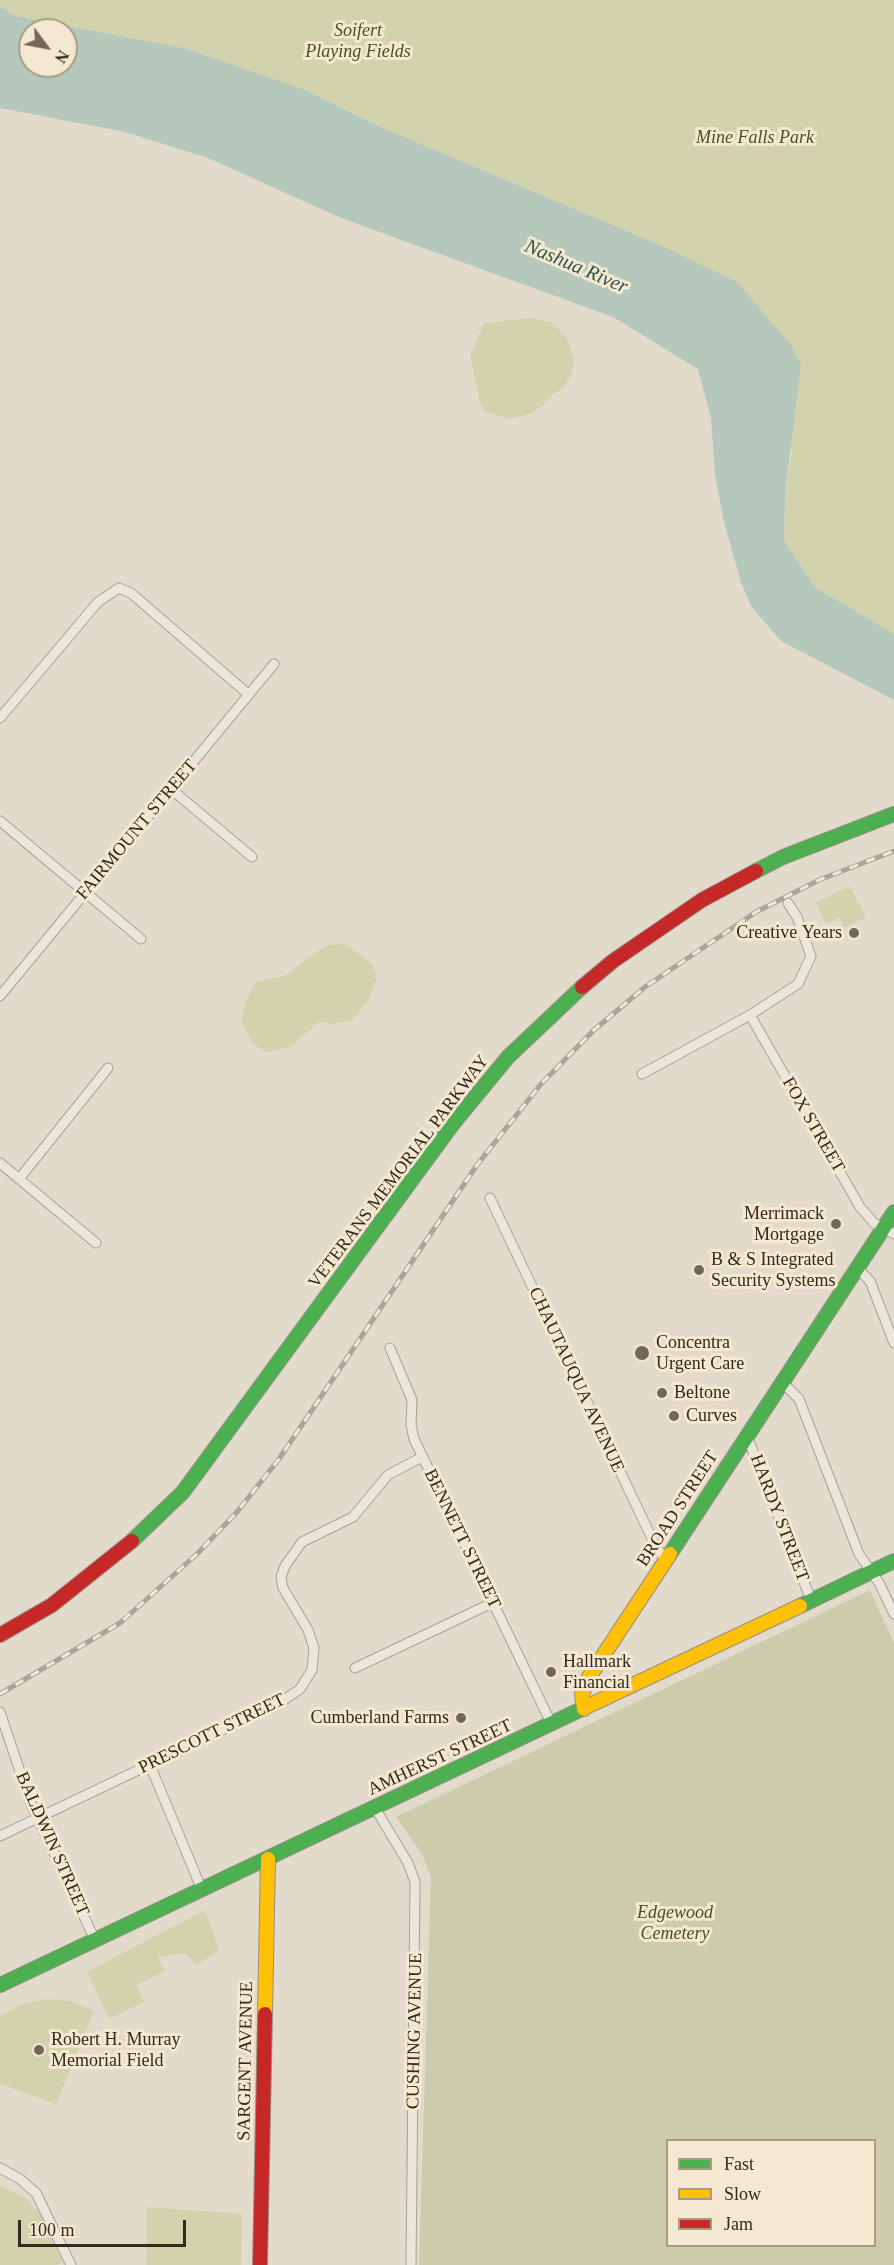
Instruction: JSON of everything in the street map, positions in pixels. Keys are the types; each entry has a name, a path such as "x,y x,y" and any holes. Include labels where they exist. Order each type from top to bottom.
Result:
{"main road":[{"name":"VETERANS MEMORIAL PARKWAY","path":"0,1635 52,1605 91,1576 136,1538 183,1492 452,1125 493,1074 550,1014 621,954 702,900 783,857 894,814"},
{"name":"BROAD STREET","path":"584,1709 582,1694 589,1677 857,1268 888,1232 894,1212"},
{"name":"AMHERST STREET","path":"0,1985 894,1561"},
{"name":"SARGENT AVENUE","path":"260,2265 268,1859"}],"street":[{"path":"0,718 98,602 119,588 131,593 248,694"},
{"name":"FAIRMOUNT STREET","path":"0,996 274,664"},
{"path":"171,789 252,857"},
{"path":"0,821 141,939"},
{"path":"642,1074 750,1015 798,984 807,970 811,956 788,903"},
{"name":"FOX STREET","path":"750,1015 860,1207 888,1232"},
{"path":"20,1179 108,1068"},
{"path":"0,1163 96,1243"},
{"name":"CHAUTAUQUA AVENUE","path":"490,1198 656,1547 666,1560"},
{"path":"857,1268 870,1281 894,1343"},
{"name":"BENNETT STREET","path":"390,1348 412,1400 411,1431 422,1457 552,1725"},
{"path":"782,1382 799,1399 859,1554 894,1614"},
{"name":"HARDY STREET","path":"747,1436 811,1600"},
{"name":"PRESCOTT STREET","path":"0,1836 281,1702 303,1685 313,1664 313,1643 303,1620 283,1588 281,1577 285,1566 302,1542 353,1517 388,1475 422,1457"},
{"path":"355,1668 492,1603"},
{"name":"BALDWIN STREET","path":"0,1713 19,1773 95,1940"},
{"path":"150,1765 202,1890"},
{"name":"CUSHING AVENUE","path":"375,1808 408,1863 415,1882 411,2265"},
{"path":"0,2168 20,2179 36,2193 71,2265"}],"green space":[{"name":"Mine Falls Park","path":"0,0 894,0 894,634 815,587 784,540 785,494 792,451 660,245 385,129 303,89 184,48 78,28 78,18 26,18 15,16 0,6"},
{"path":"531,318 551,322 567,338 574,360 571,375 565,385 533,413 509,419 486,412 480,403 470,356 484,323"},
{"path":"850,886 866,917 845,928 839,917 826,924 816,903"},
{"path":"346,944 372,964 377,977 369,999 353,1020 334,1024 318,1022 291,1047 266,1052 253,1044 241,1020 245,1002 256,982 286,975 326,945"},
{"name":"Edgewood Cemetery","path":"870,1590 894,1643 894,2265 419,2265 431,1878 422,1854 396,1817"},
{"path":"205,1910 219,1950 197,1965 184,1953 158,1957 165,1971 136,1985 144,2002 109,2019 87,1972"},
{"name":"Robert H. Murray Memorial Field","path":"46,1999 71,2001 94,2011 56,2104 0,2084 0,2016 22,2004"},
{"path":"0,2185 27,2199 35,2209 38,2207 63,2262 57,2265 0,2265"},
{"path":"147,2207 242,2214 241,2265 146,2265"}],"water":[{"name":"Nashua River","path":"0,6 15,16 26,18 18,18 18,78 78,78 78,28 184,48 303,89 385,129 660,245 737,282 791,345 801,365 785,494 784,540 815,587 894,634 894,700 781,641 751,606 741,582 724,522 715,475 711,418 698,369 613,317 341,218 208,158 125,132 0,108"}],"railway":[{"path":"0,1694 120,1623 197,1554 237,1512 279,1459 477,1165 541,1084 594,1030 645,987 756,912 819,880 894,851"}],"traffic: fast":[{"path":"756,871 783,857 894,814"},
{"path":"132,1541 183,1492 452,1125 508,1057 582,987"},
{"path":"670,1554 894,1212"},
{"path":"800,1606 894,1561"},
{"path":"0,1985 586,1707"}],"traffic: slow":[{"path":"584,1709 582,1694 589,1677 670,1554"},
{"path":"586,1707 800,1606"},
{"path":"265,2014 268,1859"}],"traffic: jam":[{"path":"582,987 613,961 702,900 756,871"},
{"path":"0,1635 52,1605 132,1541"},
{"path":"260,2265 265,2014"}],"place":[{"name":"Creative Years","path":"854,933"},
{"name":"Merrimack Mortgage","path":"836,1224"},
{"name":"B & S Integrated Security Systems","path":"699,1270"},
{"name":"Concentra Urgent Care","path":"642,1353"},
{"name":"Beltone","path":"662,1393"},
{"name":"Curves","path":"674,1416"},
{"name":"Hallmark Financial","path":"551,1672"},
{"name":"Cumberland Farms","path":"461,1718"},
{"name":"Robert H. Murray Memorial Field","path":"39,2050"}],"park label":[{"name":"Soifert Playing Fields","path":"358,42"}]}
